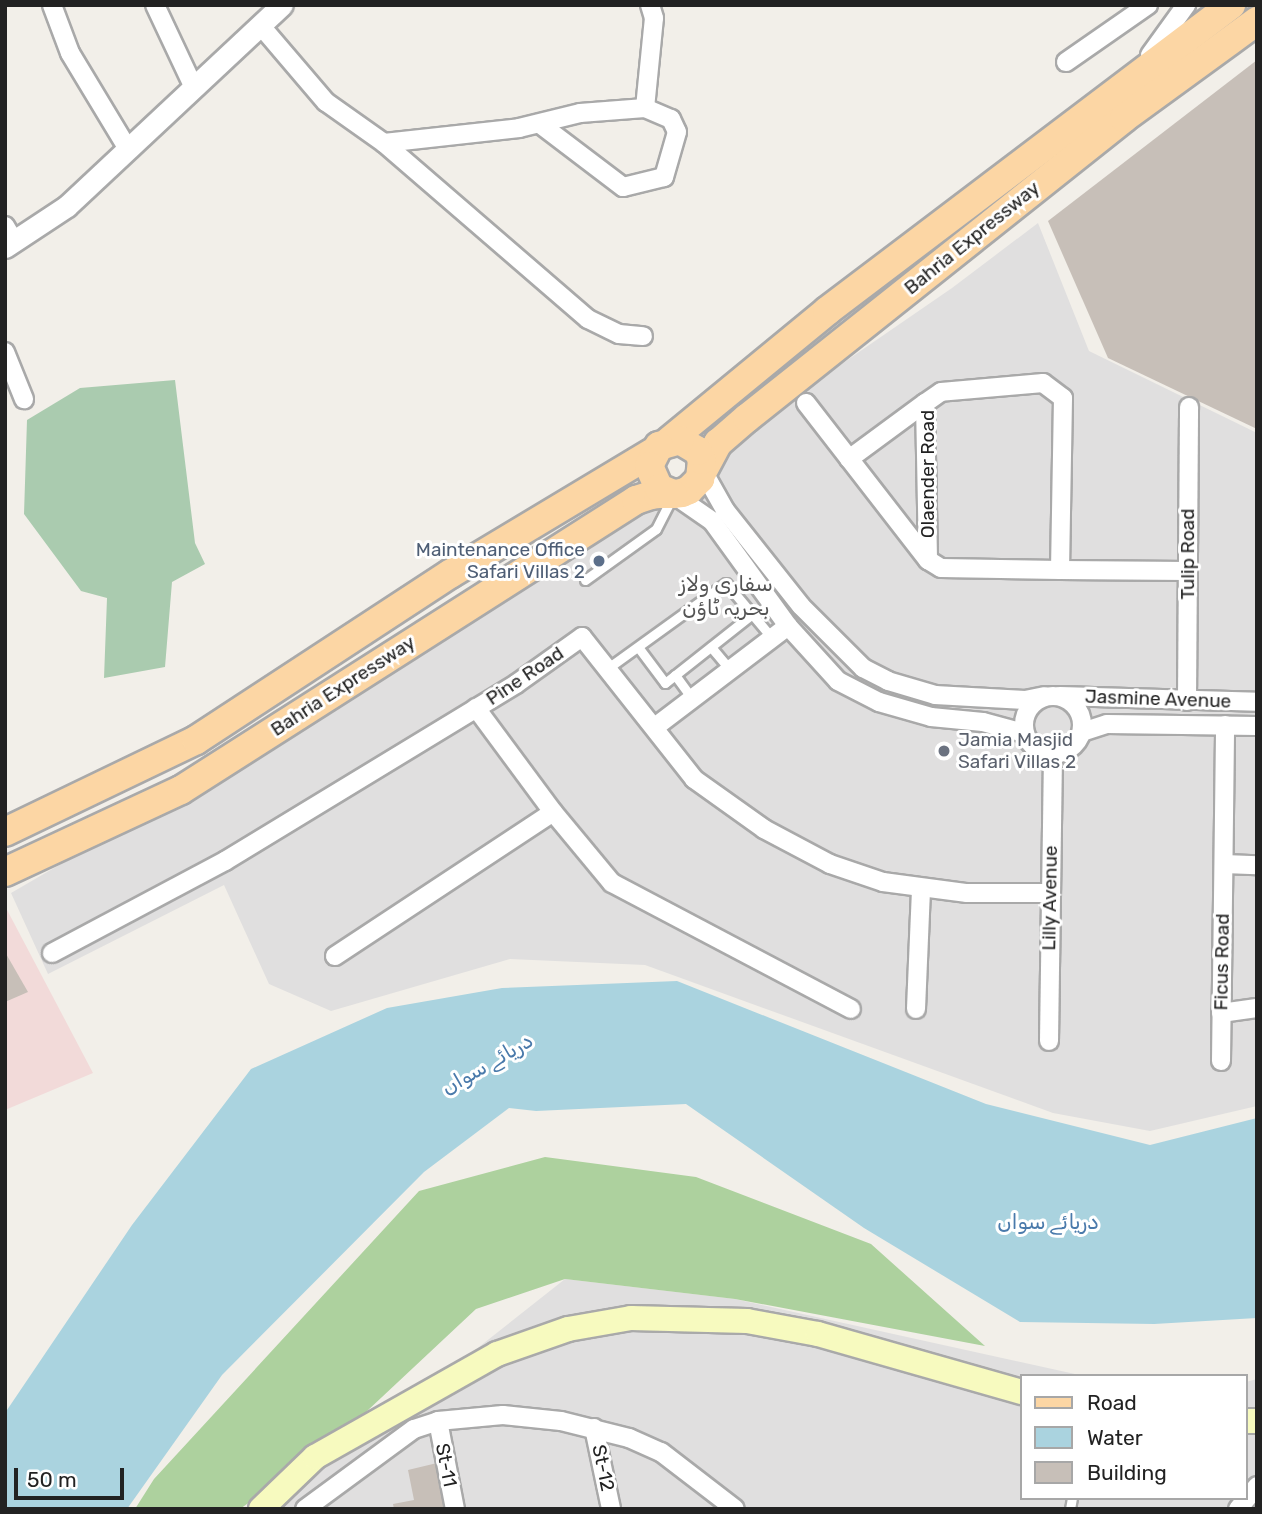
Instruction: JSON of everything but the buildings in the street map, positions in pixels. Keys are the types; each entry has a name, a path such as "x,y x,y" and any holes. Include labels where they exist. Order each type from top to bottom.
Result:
{"main road":[{"name":"Bahria Expressway","path":"5,832 196,740 450,574 662,446 828,311 1231,5"},
{"name":"Bahria Expressway","path":"703,471 718,443 747,418 1124,118 1257,21"},
{"path":"690,444 698,451 703,471 696,485 673,494 653,481 649,466 662,446 690,444"},
{"name":"Bahria Expressway","path":"5,872 181,790 636,500 673,494"},
{"path":"261,1509 315,1457 497,1354 568,1329 631,1318 747,1321 818,1334 1020,1391"}],"street":[{"path":"52,5 70,53 128,149"},
{"path":"155,5 194,88"},
{"path":"8,238 67,206 282,5"},
{"path":"645,108 654,18 650,5"},
{"path":"1066,62 1148,5"},
{"path":"1130,80 1186,5"},
{"path":"261,26 326,102 384,143 587,319 619,334 643,336"},
{"path":"384,143 541,124 580,113 645,108 671,119 677,132 664,177 645,186 623,187 609,180 541,124"},
{"path":"5,352 24,399"},
{"name":"Olaender Road","path":"1043,383 1063,398 1060,570 941,568 928,560 925,403 941,391 1043,383"},
{"path":"806,403 928,560"},
{"path":"849,459 925,403"},
{"name":"Tulip Road","path":"1187,701 1189,407"},
{"name":"Jasmine Avenue","path":"703,471 725,510 801,606 863,668 888,681 935,695 1025,700 1052,696 1257,702"},
{"path":"673,494 712,522 788,626 838,681 879,702 931,718 983,722 1024,733"},
{"path":"1060,570 1188,571"},
{"path":"655,727 788,626"},
{"name":"Pine Road","path":"52,953 225,861 477,708 582,638 694,779 764,829 830,864 921,890 1048,893"},
{"path":"1052,696 1074,703 1082,717 1082,732 1074,746 1054,754 1032,746 1024,733 1024,718 1031,704 1052,696"},
{"path":"477,708 553,812 612,883 633,898 851,1009"},
{"name":"Jasmine Avenue","path":"1082,732 1107,724 1257,726"},
{"name":"Ficus Road","path":"1221,1061 1225,725"},
{"name":"Lilly Avenue","path":"1049,1041 1048,893 1054,754"},
{"path":"335,956 553,812"},
{"path":"1224,864 1257,865"},
{"path":"916,1009 921,890"},
{"path":"1221,1013 1257,1008"},
{"path":"305,1509 395,1440 438,1421 503,1415 594,1428 661,1452 734,1509"},
{"name":"St-11","path":"438,1421 455,1509"},
{"name":"St-12","path":"594,1428 611,1509"}],"lane":[{"path":"585,580 656,529 673,494"},
{"path":"608,668 726,583 772,638"},
{"path":"638,647 665,683 751,615"},
{"path":"711,647 730,670"},
{"path":"675,675 692,698"}],"shaded area":[{"path":"1038,223 1089,351 1257,433 1257,1106 1150,1131 1053,1113 645,965 510,959 331,1011 269,984 224,885 48,974 11,893 283,735 708,470 744,431 952,288"},
{"path":"5,906 93,1073 5,1110"},
{"path":"565,1279 735,1299 1075,1374 1020,1374 1020,1500 1248,1500 1248,1381 1257,1379 1257,1509 256,1509 309,1481"}],"green space":[{"path":"175,380 195,543 205,564 172,582 165,667 104,678 107,598 81,591 24,514 27,420 80,388"},
{"path":"545,1157 696,1177 871,1244 985,1346 735,1299 565,1279 476,1309 335,1441 240,1509 135,1509 154,1479 419,1191"}],"water":[{"name":"دریائے سواں","path":"677,981 986,1104 1150,1145 1257,1118 1257,1318 1154,1324 1020,1322 864,1228 686,1104 536,1111 509,1108 424,1172 222,1375 127,1509 5,1509 5,1413 132,1225 251,1069 387,1008 502,988"}],"place":[{"name":"Maintenance Office Safari Villas 2","path":"599,561"},
{"name":"Jamia Masjid Safari Villas 2","path":"944,751"}],"district":[{"name":"سفاری ولاز بحریہ ٹاؤن","path":"726,596"}]}
